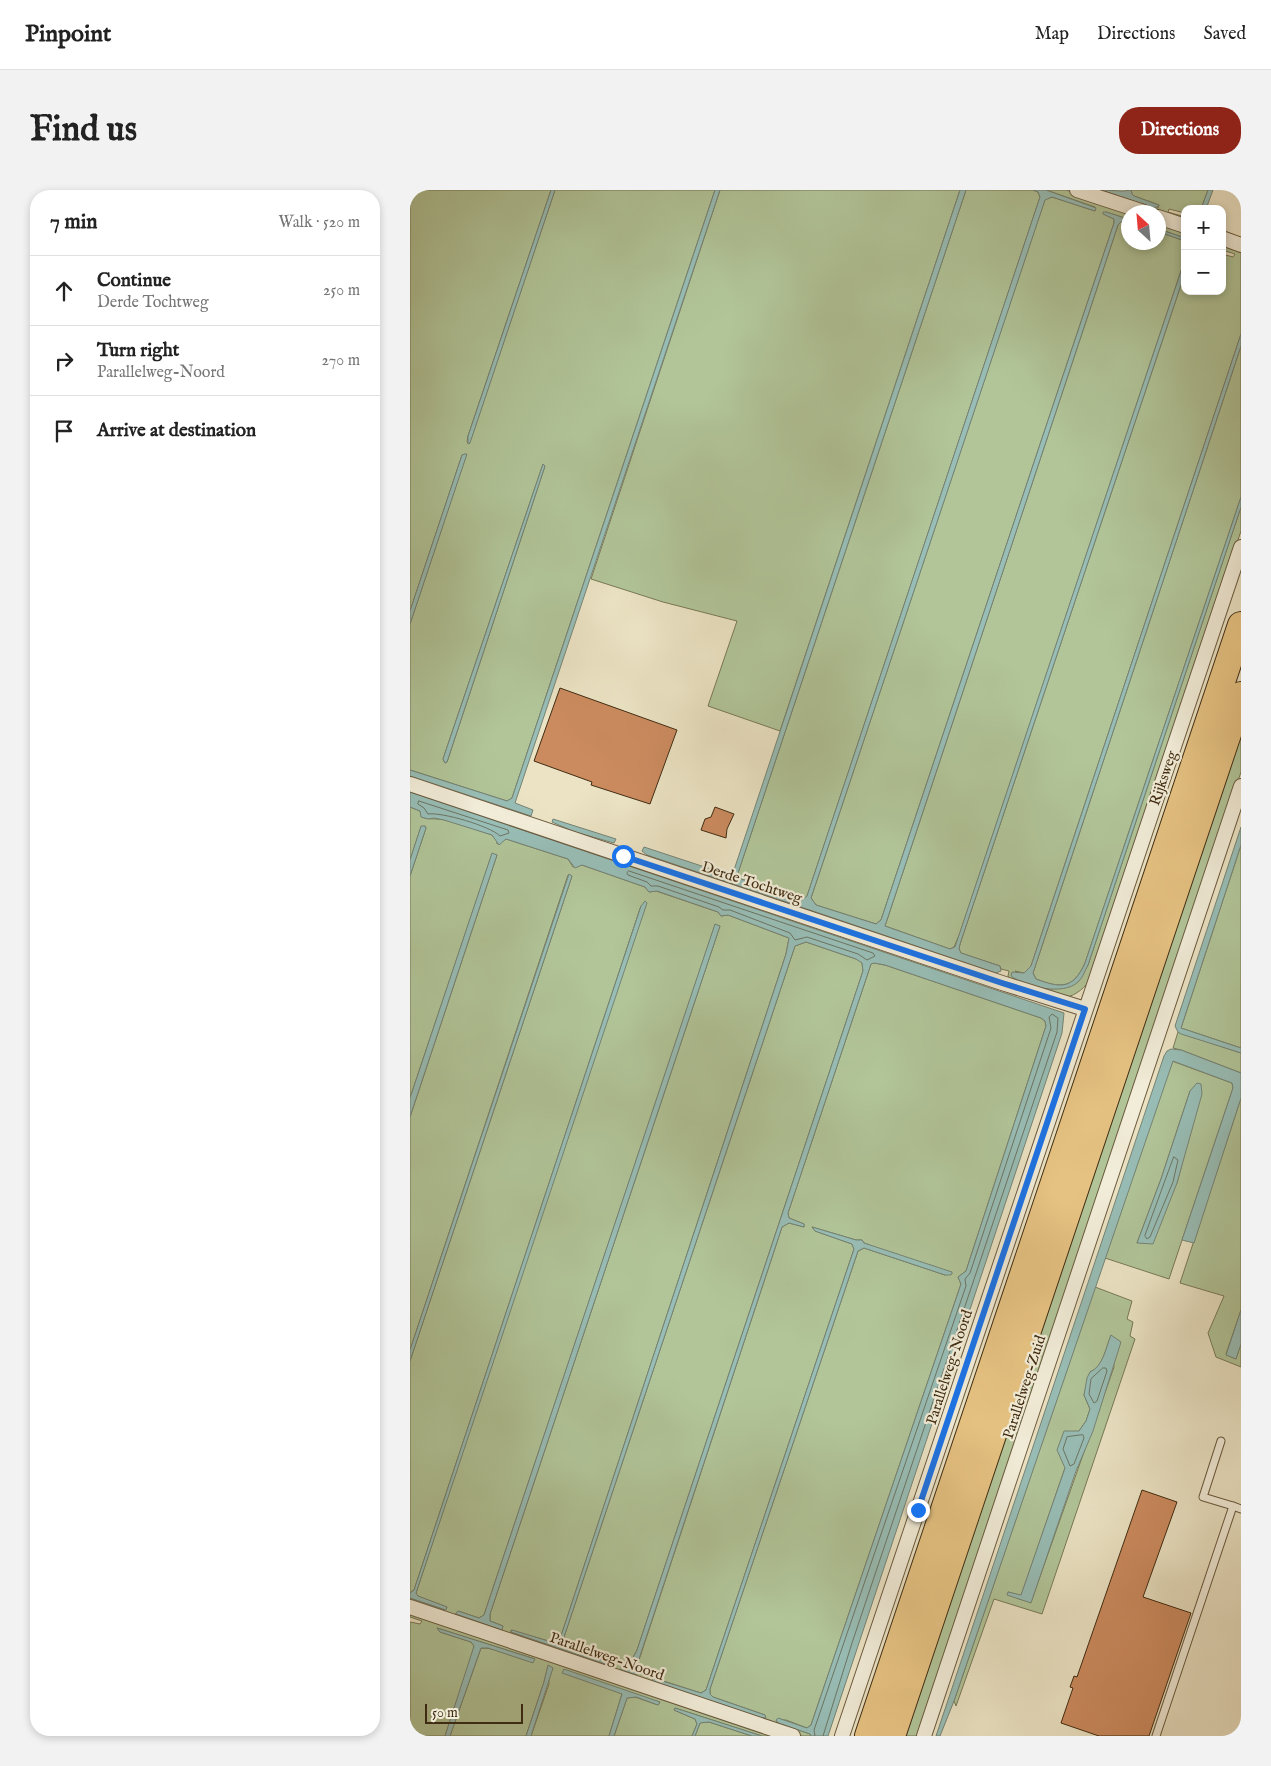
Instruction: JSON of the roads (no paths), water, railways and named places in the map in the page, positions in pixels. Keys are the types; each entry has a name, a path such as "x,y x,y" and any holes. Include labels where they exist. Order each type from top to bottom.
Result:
{"highway":[{"name":"Rijksweg","path":"1115,1035 1241,625"},
{"path":"868,1736 1115,1035 1241,695"},
{"path":"892,1736 1115,1035"}],"street":[{"path":"1077,190 1123,205"},
{"path":"1166,220 1181,225"},
{"path":"1226,239 1241,245"},
{"name":"Rijksweg","path":"1085,1009 1241,547"},
{"name":"Derde Tochtweg","path":"410,784 993,980 1085,1009"},
{"name":"Parallelweg-Zuid","path":"924,1736 1241,786"},
{"name":"Parallelweg-Noord","path":"842,1736 1085,1009"},
{"name":"Parallelweg-Noord","path":"410,1607 792,1736"}],"lane":[{"path":"1222,1441 1203,1497 1241,1509"},
{"path":"1156,1736 1233,1506"}],"water":[{"path":"551,190 555,190 470,443 468,444 468,436"},
{"path":"715,190 720,190 515,803 533,810 531,816 410,776 410,770 507,801 512,798"},
{"path":"960,190 966,190 738,873 741,879 802,900 807,896 1040,197 1038,192 1033,190 1046,190 1096,208 1095,211 1052,197 1045,200 811,898 816,905 876,924 881,920 1114,223 1114,219 1103,214 1103,212 1121,217 1121,222 1118,225 885,926 950,949 955,947 1181,271 1181,285 960,944 959,949 961,953 1000,966 1001,971 996,973 647,855 642,851 644,847 732,876"},
{"path":"1101,190 1131,190 1134,196 1159,205 1145,205"},
{"path":"1208,190 1213,190 1207,205 1202,205"},
{"path":"1166,232 1181,237 1181,240 1166,234"},
{"path":"1241,334 1241,346 1033,973 1036,979 1052,984 1065,984 1076,978 1085,963 1241,497 1241,507 1088,965 1080,980 1063,989 1044,988 1026,984 1011,976 1012,972 1024,973 1031,966"},
{"path":"467,454 410,624 410,611 462,455"},
{"path":"543,464 545,466 447,762 445,763 443,759"},
{"path":"410,792 1064,1013 1062,1033 828,1736 811,1736 778,1723 776,1720 778,1718 807,1728 811,1725 961,1284 958,1277 966,1271 1046,1026 1045,1021 1041,1018 885,965 871,964 788,1213 789,1218 804,1224 804,1227 789,1223 782,1227 636,1668 637,1675 621,1670 621,1667 628,1667 637,1650 863,971 862,963 856,959 806,942 795,946 564,1637 565,1645 568,1647 610,1664 605,1664 511,1632 512,1630 555,1643 559,1642 786,954 789,938 728,915 721,916 718,912 657,891 649,892 645,887 582,865 575,868 568,859 506,839 499,845 492,835 444,820 421,817 420,811 410,807"},
{"path":"553,819 616,839 614,843 575,832 552,822"},
{"path":"421,826 426,828 410,876 410,860"},
{"path":"1241,827 1241,845 1181,1028 1241,1048 1241,1053 1181,1034 1175,1026"},
{"path":"492,853 497,855 410,1117 410,1098"},
{"path":"569,874 572,876 410,1361 410,1350"},
{"path":"645,901 647,903 416,1593 418,1596 447,1607 446,1610 410,1598 410,1593 414,1590 641,906"},
{"path":"715,924 720,926 490,1614 490,1621 503,1626 502,1630 456,1613 458,1611 479,1618 484,1615"},
{"path":"1171,1049 1181,1050 1241,1073 1241,1098 1194,1243 1182,1240 1233,1088 1232,1083 1173,1061 954,1701 940,1736 936,1736 1164,1056"},
{"path":"1197,1083 1201,1084 1202,1094 1177,1183 1153,1244 1137,1243 1161,1179 1190,1091"},
{"path":"812,1227 856,1240 862,1240 864,1243 952,1272 952,1274 945,1275 864,1248 858,1251 710,1689 710,1694 713,1697 765,1715 766,1718 761,1718 652,1681 653,1678 701,1693 706,1690 854,1249 852,1244 815,1231"},
{"path":"1241,1310 1241,1344 1236,1359 1226,1355"},
{"path":"1111,1335 1121,1342 1093,1431 1076,1471 1031,1603 1007,1595 1008,1592 1021,1595 1065,1468 1057,1450 1064,1431 1079,1431 1086,1421 1090,1409 1084,1395 1087,1378 1101,1361"},
{"path":"437,1628 535,1659 533,1663 488,1648 481,1648 450,1736 445,1736 474,1646 471,1642 440,1632"},
{"path":"548,1665 553,1668 531,1736 526,1736 544,1682"},
{"path":"564,1669 660,1702 658,1705 636,1697 627,1698 614,1736 609,1736 622,1694 562,1673"},
{"path":"675,1708 762,1736 752,1736 709,1722 700,1723 695,1736 692,1736 697,1724 695,1719 674,1710"}]}
